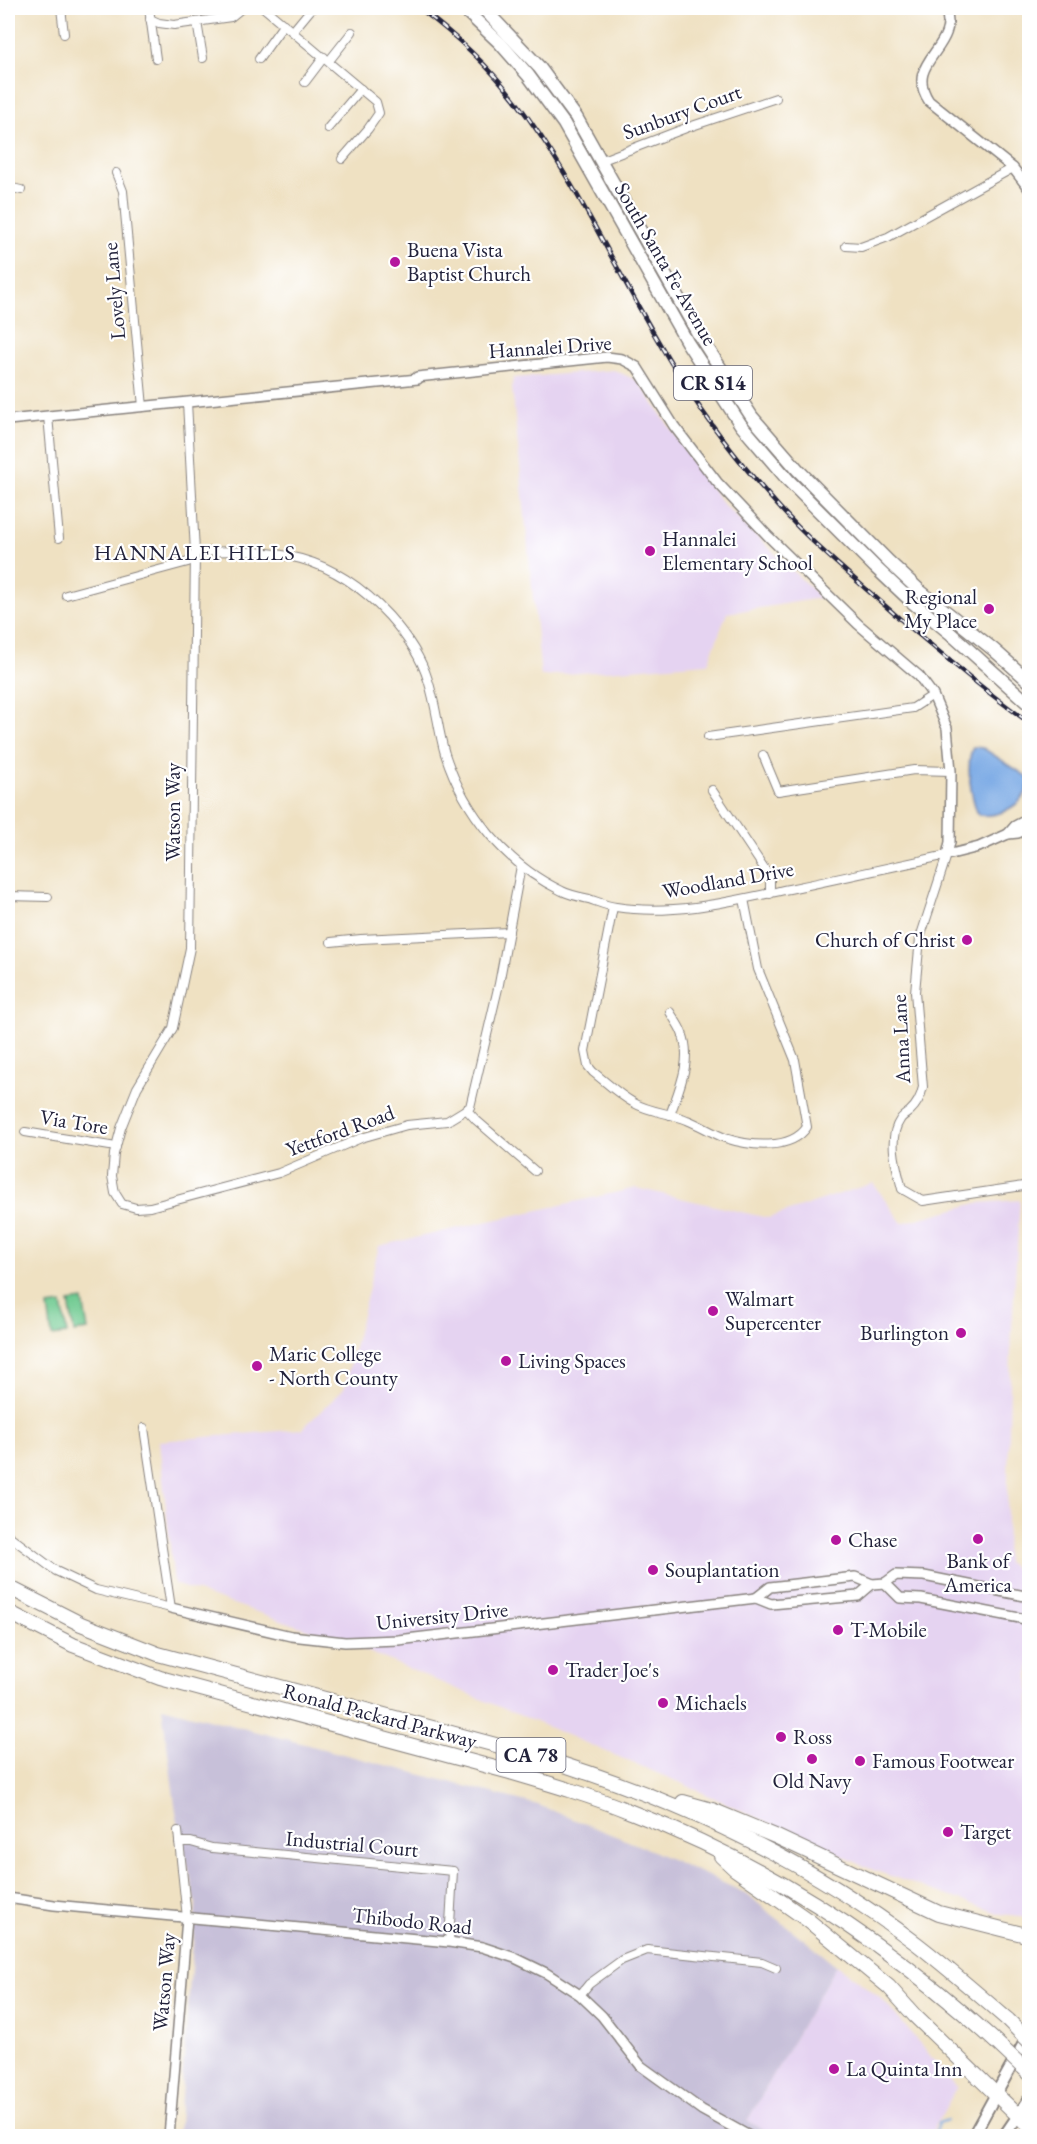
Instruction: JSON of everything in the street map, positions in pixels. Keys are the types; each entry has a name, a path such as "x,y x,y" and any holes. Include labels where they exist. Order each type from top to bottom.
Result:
{"highway":[{"name":"Ronald Packard Parkway","path":"8,1587 81,1624 158,1654 529,1754 598,1776 722,1827 775,1853 916,1943 1008,2020 1029,2042"},
{"name":"Ronald Packard Parkway","path":"8,1612 73,1645 160,1678 562,1787 632,1812 711,1846 763,1873 843,1920 960,2008 1029,2074"},
{"path":"598,1776 712,1810 817,1855 939,1913 1029,1936"},
{"path":"711,1846 735,1869 809,1921 889,1987 1029,2127"}],"main road":[{"name":"South Santa Fe Avenue","path":"463,8 500,43 528,75 564,124 687,342 741,425 788,480 875,567 1029,705"},
{"name":"South Santa Fe Avenue","path":"483,8 517,42 576,117 699,335 752,417 818,491 920,591 994,650 1029,682"},
{"path":"975,655 1010,672 1029,691"},
{"path":"974,2136 1029,2032"},
{"path":"1004,2136 1029,2098"}],"street":[{"path":"61,8 64,34"},
{"path":"149,8 156,59"},
{"path":"150,19 174,25 231,17 242,8"},
{"path":"264,8 376,102 378,113 368,129 342,159"},
{"path":"293,31 312,8"},
{"path":"945,8 949,26 946,37 922,72 924,95 1013,168 1029,190"},
{"path":"197,22 203,58"},
{"path":"259,58 284,24"},
{"path":"305,82 352,32"},
{"path":"328,128 361,89"},
{"name":"Sunbury Court","path":"600,161 686,128 776,98"},
{"path":"846,246 861,248 888,237 1013,168"},
{"name":"Lovely Lane","path":"116,173 123,191 143,407"},
{"path":"8,187 21,190"},
{"name":"Hannalei Drive","path":"8,420 418,380 417,377 591,358 622,359 637,367 674,426 717,482 769,537 858,624 920,676 933,695 947,728 951,771 950,842 947,855"},
{"name":"Watson Way","path":"122,1203 115,1193 112,1176 121,1128 137,1088 173,1028 190,948 195,552 187,402"},
{"path":"48,416 59,538"},
{"name":"Woodland Drive","path":"66,596 188,562 195,552 242,550 272,552 307,561 349,579 372,598 401,629 424,669 429,681 446,755 465,799 486,831 521,866 562,891 613,907 652,911 689,908 770,894 979,847 1029,827"},
{"path":"708,737 914,708 933,695"},
{"path":"763,755 778,791 914,770 951,771"},
{"path":"712,790 766,871 770,880 770,894"},
{"name":"Woodland Drive","path":"1008,834 1015,826 1029,818"},
{"name":"Anna Lane","path":"947,855 920,938 915,992 923,1087 921,1098 900,1118 895,1130 894,1156 902,1189 923,1202 1029,1185"},
{"path":"521,866 476,1084 470,1107 466,1109 535,1171"},
{"path":"8,896 48,897"},
{"path":"613,907 585,1051 588,1066 635,1104 686,1120 725,1138 751,1144 770,1144 793,1140 807,1127 795,1060 758,969 744,898"},
{"path":"331,942 509,932"},
{"path":"670,1012 682,1034 686,1058 684,1074 670,1115"},
{"name":"Yettford Road","path":"122,1203 136,1208 150,1207 279,1173 361,1138 407,1125 447,1121 466,1109"},
{"name":"Via Tore","path":"25,1132 116,1147"},
{"path":"144,1428 171,1608"},
{"name":"University Drive","path":"8,1535 56,1571 96,1590 291,1636 345,1642 398,1640 756,1598 771,1604 858,1596 872,1584"},
{"name":"University Drive","path":"756,1598 770,1587 855,1577 872,1584 885,1584 896,1575 924,1576 1029,1597"},
{"path":"885,1584 900,1598 921,1599 1029,1620"},
{"name":"Watson Way","path":"169,2136 187,1918 178,1831"},
{"name":"Industrial Court","path":"179,1842 191,1842 205,1848 453,1871 449,1942"},
{"name":"Thibodo Road","path":"8,1898 54,1905 238,1921 482,1947 515,1958 546,1973 580,1995 602,2016 641,2066 702,2110 749,2136"},
{"path":"580,1995 589,1984 622,1960 647,1950 762,1962 776,1968"}],"shaded area":[{"name":"Hannalei Elementary School","path":"614,370 638,381 722,503 821,598 727,613 708,663 541,676 512,387 513,378"},
{"path":"873,1183 902,1223 977,1203 1020,1200 1011,1343 1006,1562 1029,1578 1029,1917 1001,1914 873,1870 681,1783 345,1642 174,1584 159,1441 302,1429 344,1389 379,1246 636,1188 768,1218"},
{"path":"162,1707 538,1805 655,1852 745,1893 836,1965 747,2121 775,2136 178,2136 196,1904 176,1812"},
{"path":"836,1965 881,1998 957,2087 930,2136 775,2136 747,2121"}],"green space":[{"path":"83,1300 88,1330 74,1332 69,1302"},
{"path":"62,1304 67,1334 52,1336 48,1306"}],"water":[{"path":"973,747 983,748 1029,778 1025,795 1012,807 995,814 978,815 970,781 969,763"}],"waterway":[{"path":"935,2136 939,2123 947,2120"}],"railway":[{"path":"419,8 458,39 482,62 505,87 539,133 561,167 681,379 716,429 767,493 808,537 899,618 1030,723"}],"place":[{"name":"Buena Vista Baptist Church","path":"395,262"},
{"name":"Hannalei Elementary School","path":"650,551"},
{"name":"Regional My Place","path":"989,609"},
{"name":"Church of Christ","path":"967,940"},
{"name":"Walmart Supercenter","path":"713,1311"},
{"name":"Burlington","path":"961,1333"},
{"name":"Living Spaces","path":"506,1361"},
{"name":"Maric College - North County","path":"257,1366"},
{"name":"Bank of America","path":"978,1539"},
{"name":"Chase","path":"836,1540"},
{"name":"Souplantation","path":"653,1570"},
{"name":"T-Mobile","path":"838,1630"},
{"name":"Trader Joe's","path":"553,1670"},
{"name":"Michaels","path":"663,1703"},
{"name":"Ross","path":"781,1737"},
{"name":"Old Navy","path":"812,1759"},
{"name":"Famous Footwear","path":"860,1761"},
{"name":"Target","path":"948,1832"},
{"name":"La Quinta Inn","path":"834,2069"}],"district":[{"name":"HANNALEI HILLS","path":"195,552"}]}
